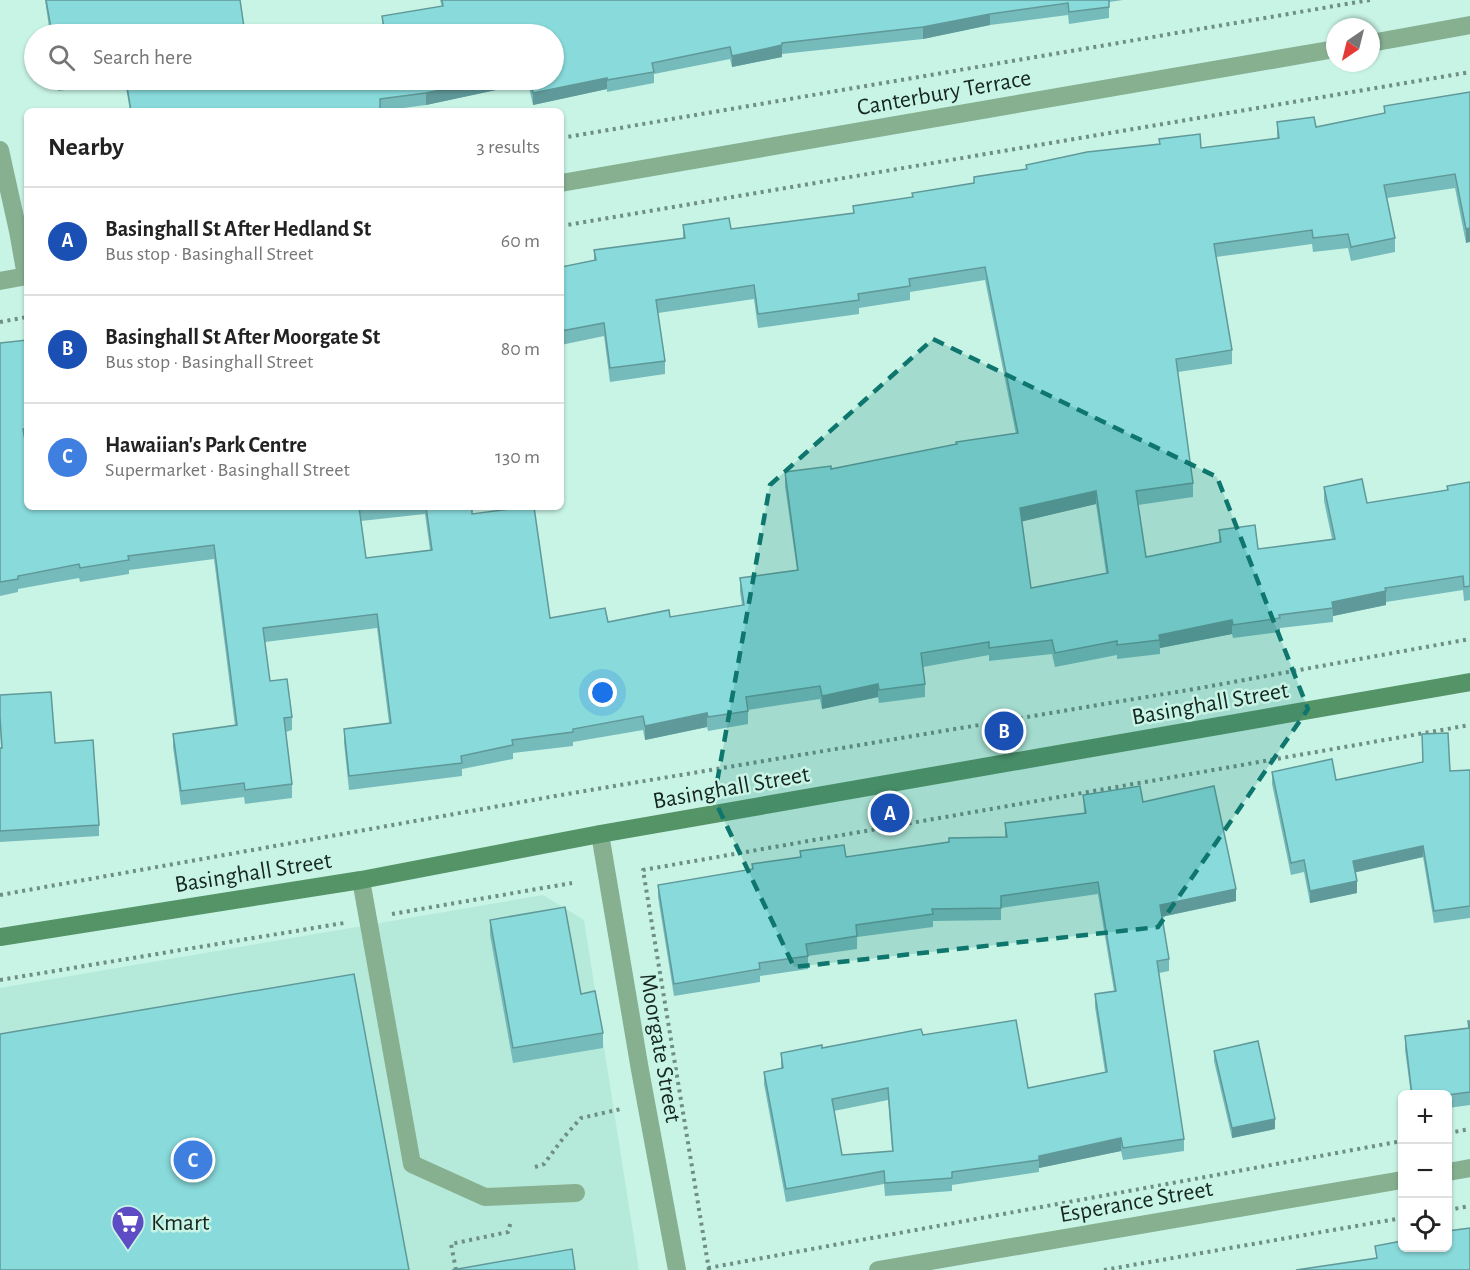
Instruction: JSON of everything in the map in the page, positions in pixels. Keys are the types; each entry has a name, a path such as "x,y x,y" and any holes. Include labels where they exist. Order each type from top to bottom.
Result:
{"street":[{"path":"1380,41 1470,25"},
{"name":"Canterbury Terrace","path":"564,182 1326,51"},
{"path":"0,150 24,261"},
{"path":"0,281 24,277"},
{"name":"Basinghall Street","path":"0,937 361,880 600,834 1470,682"},
{"name":"Moorgate Street","path":"600,834 677,1270"},
{"path":"361,880 412,1164 485,1197 576,1193"},
{"path":"1452,1171 1470,1168"},
{"name":"Esperance Street","path":"878,1270 1398,1181"}],"path":[{"path":"564,137 1370,0"},
{"path":"564,225 1470,72"},
{"path":"0,322 24,318"},
{"path":"0,896 561,795 1176,692 1470,639"},
{"path":"709,1269 643,870 1470,725"},
{"path":"0,980 572,883"},
{"path":"456,1270 451,1244 508,1232 518,1195 530,1168 544,1164 581,1118 621,1109"},
{"path":"1452,1132 1470,1129"},
{"path":"677,1270 709,1269 1398,1142"},
{"path":"1452,1209 1470,1206"},
{"path":"1104,1270 1398,1219"}],"highlighted area":[{"path":"933,339 1217,477 1308,709 1158,927 794,967 714,799 770,485"}],"shaded area":[{"path":"543,895 584,920 639,1270 0,1270 0,988"}],"building":[{"path":"46,0 240,0 244,24 50,24"},
{"path":"442,0 1109,0 1109,7 1069,12 1068,3 990,14 923,27 782,43 782,45 732,56 730,47 652,63 654,72 564,87 564,24 383,24 382,16 443,6"},
{"path":"128,90 441,90 380,99 380,108 131,108"},
{"path":"532,90 548,90 533,93"},
{"path":"1470,92 1470,228 1466,229 1455,174 1384,185 1395,238 1351,247 1348,234 1313,238 1312,230 1214,244 1232,350 1176,359 1193,483 1136,491 1146,557 1221,542 1219,530 1255,525 1258,549 1335,539 1324,487 1362,479 1367,503 1448,490 1447,486 1470,482 1470,586 1464,587 1463,576 1385,588 1386,591 1332,602 1333,608 1279,615 1280,618 1233,625 1232,620 1159,635 1160,640 1117,645 1117,641 1055,653 1052,640 989,648 989,642 921,653 925,684 879,690 878,684 822,696 820,686 746,697 748,711 708,717 707,713 645,726 643,716 573,729 573,732 512,740 513,745 461,756 462,763 349,776 344,729 391,723 377,614 263,628 270,681 287,679 292,717 284,718 292,784 245,790 244,783 181,791 173,734 237,725 214,545 128,556 129,560 80,568 79,564 18,576 18,579 0,582 0,343 24,340 24,510 359,510 366,558 432,550 426,510 472,510 472,514 502,510 534,510 550,618 605,608 608,622 669,610 670,617 744,605 740,578 798,570 785,472 831,466 831,469 957,444 956,442 1018,433 985,267 909,279 910,286 858,294 859,300 758,314 754,285 656,300 665,361 610,368 604,323 564,330 564,266 596,260 594,250 685,238 683,225 729,218 731,229 854,213 853,206 913,197 912,193 974,183 974,177 1027,169 1026,165 1087,152 1160,144 1159,139 1200,134 1201,148 1279,138 1277,122 1314,117 1316,127 1385,113 1384,106","holes":["1096,491 1108,573 1031,588 1020,508"]},
{"path":"51,692 55,743 93,740 99,825 0,831 0,748 2,748 0,695"},
{"path":"1448,733 1450,771 1470,770 1470,906 1434,911 1423,846 1353,861 1357,881 1310,891 1304,860 1291,863 1272,772 1332,759 1336,780 1423,762 1422,734"},
{"path":"1140,786 1143,802 1214,786 1236,889 1160,905 1169,959 1157,961 1184,1139 1123,1148 1121,1138 1039,1156 1039,1160 952,1172 952,1178 885,1183 884,1171 786,1189 764,1072 783,1068 781,1053 822,1045 822,1048 921,1029 923,1035 1016,1020 1028,1088 1107,1072 1095,994 1116,991 1098,882 1001,896 1001,908 932,909 933,914 856,925 857,936 806,944 808,956 759,963 760,969 674,984 658,885 753,869 752,864 801,857 800,851 844,845 846,857 949,842 949,838 1007,837 1005,823 1086,813 1083,795","holes":["888,1088 893,1151 842,1155 832,1099"]},
{"path":"565,907 581,994 595,991 603,1033 513,1048 490,920"},
{"path":"354,974 409,1270 0,1270 0,1034"},
{"path":"1468,1021 1470,1021 1470,1092 1452,1094 1452,1090 1411,1090 1405,1036 1469,1028"},
{"path":"1258,1041 1275,1119 1232,1128 1214,1051"},
{"path":"1470,1228 1470,1270 1296,1270 1377,1258 1375,1246 1398,1242 1398,1252 1452,1252 1452,1230"},
{"path":"572,1249 575,1270 452,1270"}],"place":[{"name":"Basinghall St After Moorgate St","path":"1004,731"},
{"name":"Basinghall St After Hedland St","path":"890,813"},
{"name":"Hawaiian's Park Centre","path":"193,1160"},
{"name":"Kmart","path":"128,1251"}]}
